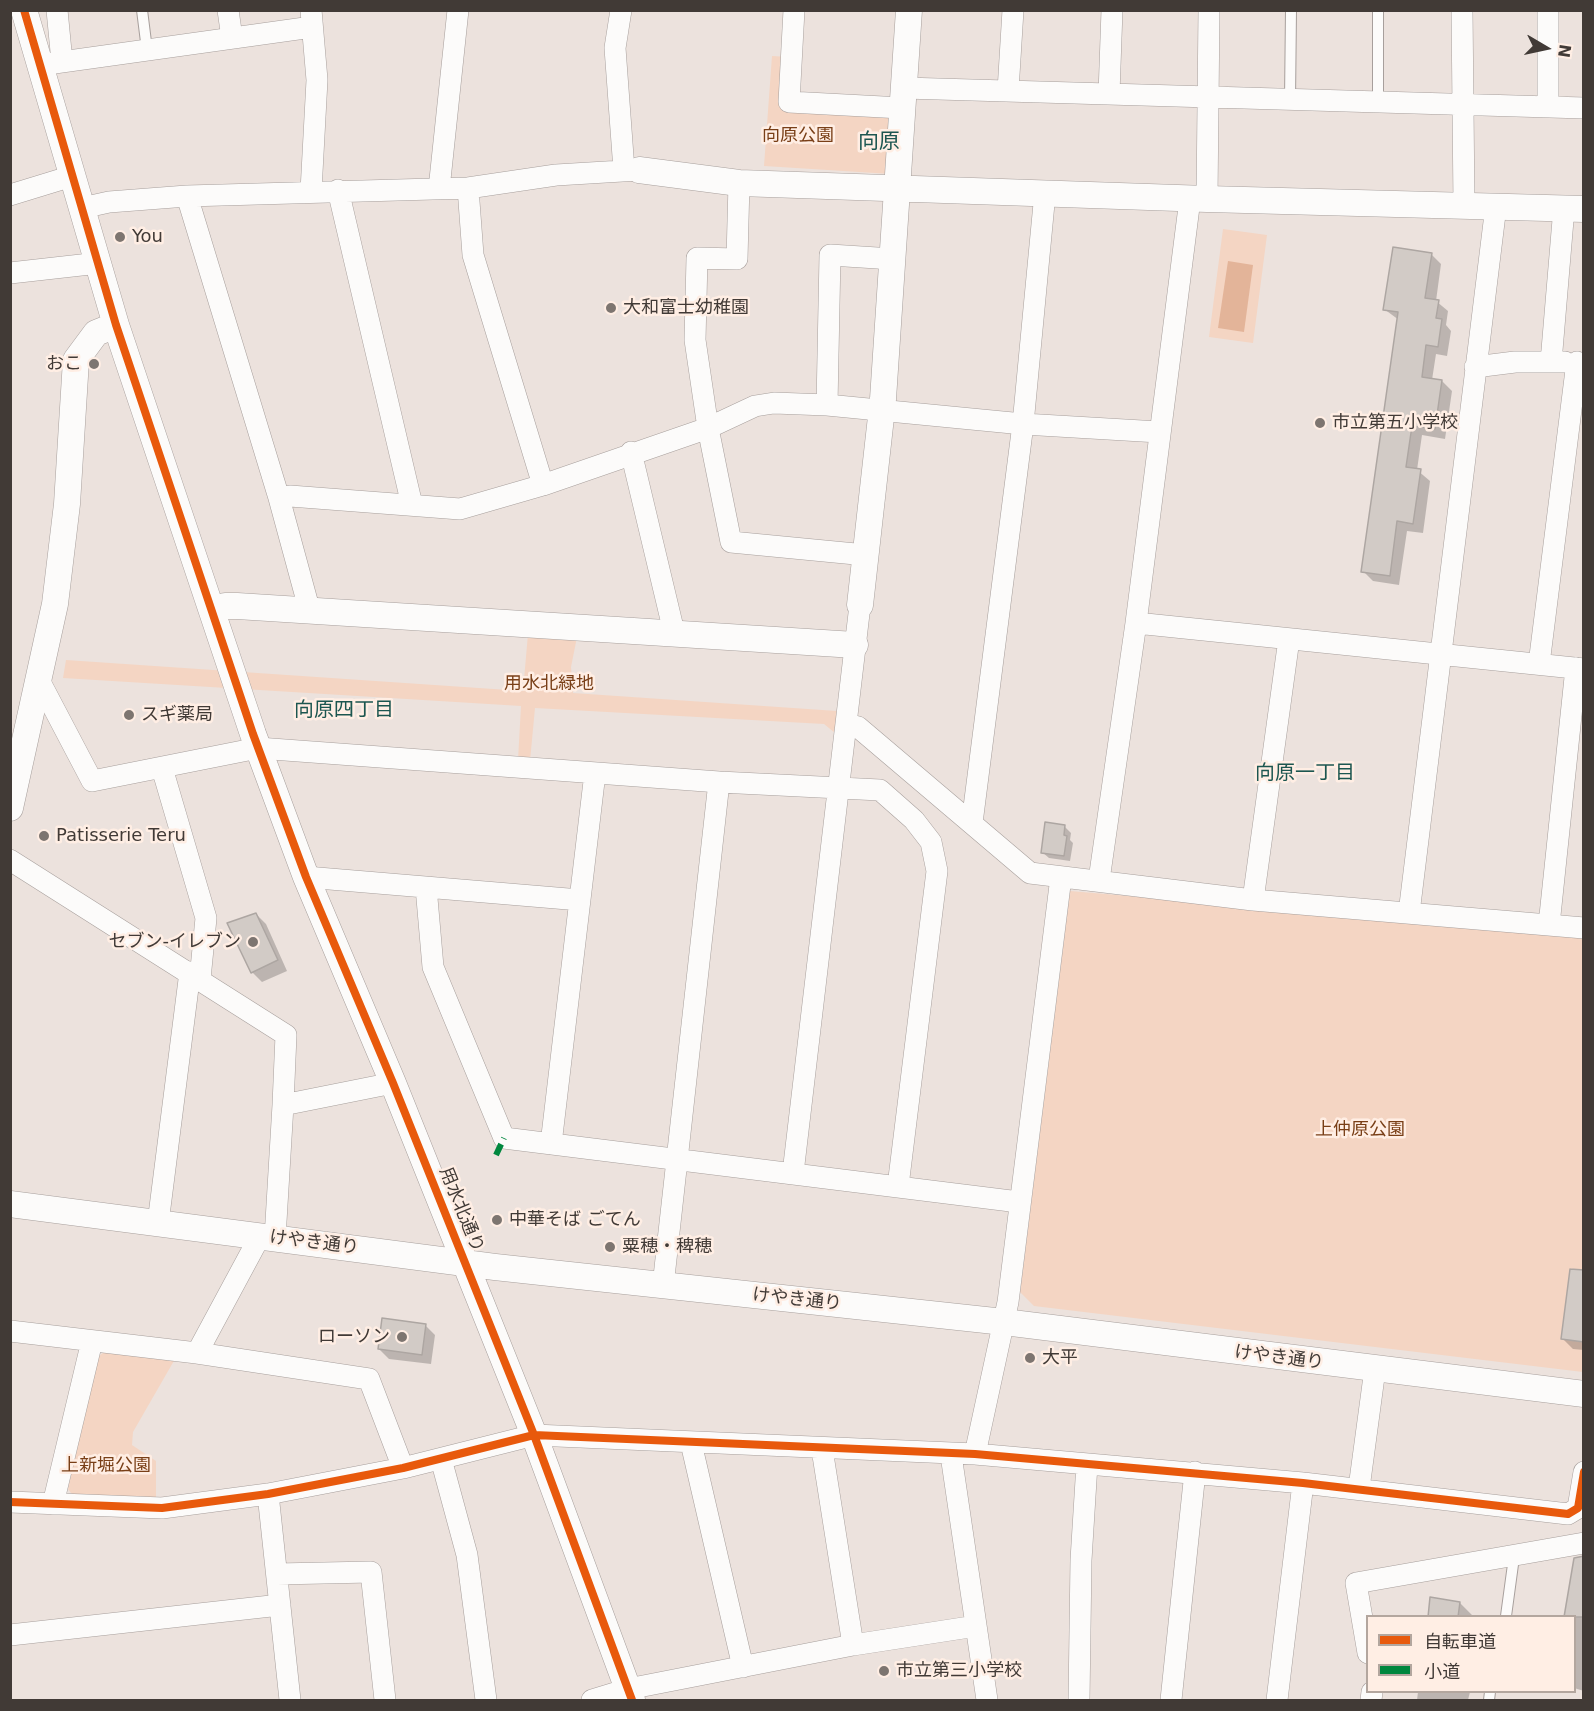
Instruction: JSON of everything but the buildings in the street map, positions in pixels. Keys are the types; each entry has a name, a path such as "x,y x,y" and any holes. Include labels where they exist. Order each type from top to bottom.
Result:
{"street":[{"name":"用水北通り","path":"24,10 51,64 72,177 116,325 255,741 306,877 467,1263 630,1695"},
{"path":"57,10 51,64 232,38 312,19 317,80 311,191"},
{"path":"228,10 232,38"},
{"path":"439,189 458,10"},
{"path":"621,10 615,48 631,170"},
{"path":"794,10 789,102 1008,91 1584,108"},
{"path":"793,1173 882,412 909,10"},
{"path":"1008,91 1013,10"},
{"path":"1109,94 1112,10"},
{"path":"1099,880 1137,623 1159,432 1198,199 1209,97 1209,10"},
{"path":"1462,10 1464,205"},
{"path":"1548,10 1548,107"},
{"path":"82,208 109,202 187,196 468,188 556,175 631,170 738,183 1574,209 1551,362"},
{"path":"10,195 72,177"},
{"path":"738,183 737,259 697,258 695,340 708,428 731,542 866,555"},
{"path":"468,188 473,255 543,484"},
{"path":"338,190 412,505"},
{"path":"972,823 1023,424 1045,193"},
{"path":"187,196 279,498 310,612"},
{"path":"1409,913 1496,206"},
{"path":"827,405 830,255 893,259"},
{"path":"10,273 99,263"},
{"path":"10,808 40,682 55,604 67,504 76,360 96,333 116,325"},
{"path":"1475,367 1515,362 1580,362 1539,664"},
{"path":"279,498 290,496 460,508 543,484 631,452 708,428 755,406 774,403 827,405 1023,424 1159,432"},
{"path":"631,452 674,633"},
{"path":"212,610 231,606 855,645"},
{"path":"1137,623 1580,668 1549,925"},
{"path":"1253,900 1289,639"},
{"path":"40,682 92,781 162,768 255,741 595,773 880,790 914,820 931,842 937,871 898,1186"},
{"path":"846,724 858,727 1030,873 1253,900 1584,928"},
{"path":"158,1223 195,975 206,918 162,768"},
{"path":"551,1144 595,773"},
{"path":"663,1286 719,782"},
{"path":"10,860 195,975 286,1035 283,1105 268,1237 197,1353"},
{"path":"306,877 580,900"},
{"path":"975,1454 1004,1322 1061,877"},
{"path":"426,887 433,967 504,1138 1019,1202"},
{"path":"283,1105 393,1083"},
{"name":"けやき通り","path":"10,1204 467,1263 1004,1322 1584,1394"},
{"path":"10,1331 197,1353 369,1378 403,1468"},
{"path":"53,1504 92,1341"},
{"path":"1359,1488 1375,1369"},
{"path":"10,1502 162,1508 268,1494 403,1468 534,1436 951,1455 975,1454 1359,1488 1568,1514 1578,1508 1584,1472"},
{"path":"692,1443 743,1667"},
{"path":"822,1449 853,1645"},
{"path":"951,1455 987,1701"},
{"path":"441,1459 467,1555 486,1701"},
{"path":"1079,1701 1081,1560 1087,1464"},
{"path":"1171,1701 1195,1472"},
{"path":"1277,1701 1303,1483"},
{"path":"268,1494 290,1701"},
{"path":"1366,1641 1356,1583 1584,1543"},
{"path":"277,1574 371,1572 385,1701"},
{"path":"10,1635 280,1605"},
{"path":"592,1701 630,1695 743,1667 853,1645 976,1626"}],"lane":[{"path":"142,10 147,50"},
{"path":"1290,100 1291,10"},
{"path":"1378,10 1378,102"},
{"path":"1506,1615 1514,1557"}],"green space":[{"name":"向原公園","path":"772,56 789,57 788,104 895,112 891,174 764,166"},
{"path":"1223,229 1267,235 1253,343 1209,337"},
{"name":"用水北緑地","path":"528,634 577,637 571,667 573,693 837,711 835,733 824,724 535,708 530,761 518,760 521,706 63,678 66,660 523,691"},
{"name":"上仲原公園","path":"1070,891 1583,935 1583,1372 1034,1306 1020,1292"},
{"name":"上新堀公園","path":"106,1351 175,1359 133,1432 132,1445 156,1461 156,1499 74,1497 68,1489 97,1357"}],"shaded area":[{"path":"1228,261 1253,265 1244,332 1218,328"}],"marked path":[{"path":"496,1155 504,1138"}],"cycle path":[{"path":"24,10 116,325 253,734 306,877 393,1083 534,1435 632,1700"},
{"path":"10,1502 162,1508 268,1494 403,1468 534,1435 975,1454 1303,1483 1568,1514 1578,1508 1584,1472"}],"place":[{"name":"You","path":"120,237"},
{"name":"大和富士幼稚園","path":"611,308"},
{"name":"おこ","path":"94,364"},
{"name":"市立第五小学校","path":"1320,423"},
{"name":"スギ薬局","path":"129,715"},
{"name":"Patisserie Teru","path":"44,836"},
{"name":"セブン-イレブン","path":"253,942"},
{"name":"中華そば ごてん","path":"497,1220"},
{"name":"粟穂・稗穂","path":"610,1247"},
{"name":"ローソン","path":"402,1337"},
{"name":"大平","path":"1030,1358"},
{"name":"市立第三小学校","path":"884,1671"}],"district":[{"name":"向原","path":"879,143"},
{"name":"向原四丁目","path":"344,711"},
{"name":"向原一丁目","path":"1305,774"}]}
